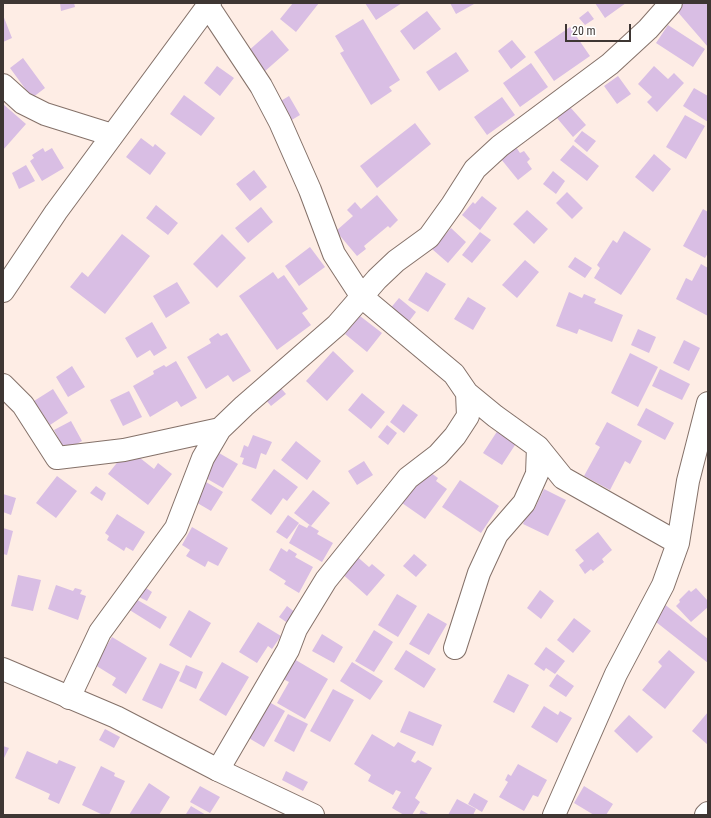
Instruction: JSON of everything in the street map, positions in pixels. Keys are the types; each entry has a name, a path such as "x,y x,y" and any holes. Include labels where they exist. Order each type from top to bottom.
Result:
{"street":[{"path":"69,698 100,632 176,528 204,458 220,429 244,406 337,325 396,261 429,237 475,169 500,146 610,64 648,29 671,3"},
{"path":"3,291 56,212 209,5 261,86 280,122 310,190 334,254 362,297 454,374 467,393 495,416 538,447 563,478 678,543"},
{"path":"3,85 23,103 45,114 112,135"},
{"path":"3,385 23,405 57,458 124,450 191,437 220,429"},
{"path":"218,770 288,650 296,629 326,580 408,478 438,455 455,436 468,416 467,393"},
{"path":"554,815 616,674 663,585 678,543 688,481 708,403"},
{"path":"455,648 479,573 497,534 524,503 537,474 538,447"},
{"path":"3,669 116,717 218,770 313,815"}],"building":[{"path":"60,3 74,3 75,7 61,11"},
{"path":"293,3 319,3 296,32 280,19"},
{"path":"365,3 402,3 376,20"},
{"path":"450,3 473,3 474,4 456,14"},
{"path":"595,3 626,3 605,18"},
{"path":"684,3 706,3 708,5 708,47 676,10"},
{"path":"427,11 441,29 414,50 400,31"},
{"path":"588,11 594,19 585,25 579,18"},
{"path":"3,15 12,38 3,42"},
{"path":"363,19 400,80 389,87 392,91 371,105 340,53 344,51 335,36"},
{"path":"668,25 705,49 693,67 656,43"},
{"path":"570,27 590,56 554,81 534,52"},
{"path":"272,30 289,50 264,72 247,52"},
{"path":"512,40 526,57 511,69 498,51"},
{"path":"456,52 469,71 439,91 426,72"},
{"path":"23,58 45,88 32,98 10,68"},
{"path":"531,63 548,87 520,107 503,83"},
{"path":"217,66 234,78 220,96 204,83"},
{"path":"654,66 668,79 674,73 684,83 657,112 647,102 652,97 638,84"},
{"path":"618,76 631,94 617,104 604,86"},
{"path":"694,88 708,96 708,122 683,106"},
{"path":"184,95 215,118 201,136 170,114"},
{"path":"289,96 300,115 285,124 274,105"},
{"path":"502,97 515,115 487,135 474,117"},
{"path":"3,104 26,124 3,150"},
{"path":"570,107 586,125 573,137 557,118"},
{"path":"685,115 705,126 686,159 666,147"},
{"path":"415,123 431,144 377,188 360,166"},
{"path":"582,131 596,141 587,152 574,141"},
{"path":"141,138 153,147 155,144 166,153 150,175 126,157"},
{"path":"573,145 599,166 587,181 560,160"},
{"path":"516,147 520,153 524,151 530,159 527,162 532,169 518,180 501,159"},
{"path":"43,148 45,152 52,148 64,168 42,181 30,161 34,158 32,155"},
{"path":"654,154 671,169 653,192 635,177"},
{"path":"26,165 35,181 19,189 12,173"},
{"path":"254,170 267,187 250,201 236,184"},
{"path":"553,171 565,181 556,194 543,184"},
{"path":"567,192 583,208 572,219 556,203"},
{"path":"377,195 398,220 390,228 388,226 364,246 366,249 357,256 336,231 353,216 347,210 355,202 361,209"},
{"path":"482,196 497,208 480,230 462,215 473,202 475,204"},
{"path":"156,205 178,223 168,235 146,218"},
{"path":"261,207 273,222 248,243 235,228"},
{"path":"703,209 708,212 708,253 705,258 683,246"},
{"path":"527,210 548,229 534,244 513,224"},
{"path":"451,228 466,242 448,263 432,249 443,233 445,235"},
{"path":"624,231 651,249 621,295 594,278 600,268 597,265 613,240 617,243"},
{"path":"480,232 491,240 472,263 462,255"},
{"path":"122,234 150,256 105,314 70,287 82,272 88,277"},
{"path":"222,234 246,258 217,288 193,264"},
{"path":"310,247 325,267 299,286 285,266"},
{"path":"575,257 592,268 585,278 568,267"},
{"path":"525,260 539,272 517,298 502,285"},
{"path":"701,264 708,268 708,316 676,299 686,278 692,281"},
{"path":"273,272 278,279 284,275 308,309 302,313 311,325 277,350 239,296"},
{"path":"426,272 446,284 428,312 408,300"},
{"path":"177,282 190,303 166,318 153,296"},
{"path":"569,292 582,298 584,294 596,299 594,303 623,315 612,342 579,329 577,334 556,326"},
{"path":"468,297 486,308 473,330 454,319"},
{"path":"399,298 416,312 407,324 389,310"},
{"path":"360,316 382,333 367,352 345,334"},
{"path":"152,322 167,348 154,356 150,350 137,358 125,338"},
{"path":"638,329 656,337 649,353 631,345"},
{"path":"218,333 221,336 227,333 251,371 233,382 228,375 206,389 187,357 211,343 209,339"},
{"path":"684,340 700,348 689,371 673,363"},
{"path":"333,351 354,371 327,401 306,381"},
{"path":"630,353 658,367 638,407 611,393"},
{"path":"176,361 197,398 181,407 177,401 150,417 133,386 154,374 153,371 164,365 166,367"},
{"path":"72,366 85,387 68,397 56,377"},
{"path":"660,369 690,384 682,400 652,386"},
{"path":"279,386 286,394 271,406 265,399"},
{"path":"53,389 68,413 50,425 34,401"},
{"path":"129,391 142,417 123,426 110,400"},
{"path":"362,393 385,412 371,429 348,410"},
{"path":"403,404 418,415 404,433 390,422"},
{"path":"646,408 674,423 665,440 637,425"},
{"path":"71,421 82,441 65,451 54,430"},
{"path":"607,422 642,441 630,464 625,461 610,490 584,476 600,447 595,444"},
{"path":"387,425 397,433 388,445 378,437"},
{"path":"498,430 517,442 502,465 483,453"},
{"path":"253,435 272,442 266,455 261,453 256,469 242,464 244,458 240,457 244,445 248,447"},
{"path":"296,441 321,461 307,480 281,460"},
{"path":"219,453 238,464 223,488 204,477"},
{"path":"124,454 135,454 154,469 158,463 172,474 148,505 108,474"},
{"path":"364,461 373,475 357,485 348,471"},
{"path":"274,469 298,487 287,501 283,498 271,515 251,500"},
{"path":"427,470 438,478 436,481 447,489 425,519 402,503"},
{"path":"57,476 77,491 56,518 36,503"},
{"path":"460,480 499,506 481,533 442,507"},
{"path":"206,482 223,492 211,511 194,501"},
{"path":"96,486 106,493 102,501 90,493"},
{"path":"544,489 566,500 548,536 523,524 530,508 534,510"},
{"path":"313,490 330,503 311,526 294,513"},
{"path":"3,494 16,498 11,515 3,512"},
{"path":"117,514 145,532 133,551 126,547 124,551 107,540 109,536 105,533"},
{"path":"288,515 299,523 287,539 276,532"},
{"path":"299,524 307,528 309,525 319,531 317,534 333,543 322,562 289,543"},
{"path":"192,527 228,548 218,566 208,561 205,567 186,556 190,550 182,545"},
{"path":"3,528 13,531 7,555 3,554"},
{"path":"598,532 612,550 602,559 604,562 593,571 591,569 585,574 579,565 584,561 575,550"},
{"path":"281,548 287,552 289,549 297,554 295,557 313,567 299,593 284,584 286,581 269,570"},
{"path":"354,554 369,567 372,564 385,575 367,596 339,571"},
{"path":"414,554 427,565 416,577 403,566"},
{"path":"18,575 41,580 33,611 11,606"},
{"path":"56,585 73,591 75,588 82,590 80,594 86,596 78,620 48,609"},
{"path":"143,586 152,592 147,601 137,596"},
{"path":"696,588 708,601 708,607 691,622 676,606 680,602 679,600 689,590 691,592"},
{"path":"540,590 554,601 541,619 527,608"},
{"path":"397,594 417,606 398,637 378,625"},
{"path":"134,598 167,617 160,629 128,609"},
{"path":"663,603 708,639 708,663 651,618"},
{"path":"287,606 296,613 289,624 279,617"},
{"path":"189,610 211,623 191,658 169,645"},
{"path":"428,613 447,624 429,655 409,644"},
{"path":"574,618 591,631 573,653 557,640"},
{"path":"258,622 281,636 272,649 268,646 257,663 239,652"},
{"path":"374,630 393,642 374,672 355,661"},
{"path":"322,634 343,647 334,663 312,651"},
{"path":"112,637 147,658 126,694 112,685 116,678 95,665"},
{"path":"546,647 565,661 555,674 546,668 544,671 534,664"},
{"path":"406,650 436,669 424,688 394,669"},
{"path":"669,650 695,672 665,709 642,690 662,666 658,662"},
{"path":"294,659 328,679 305,719 277,703 289,682 283,679"},
{"path":"222,662 249,677 226,716 199,700"},
{"path":"352,662 383,681 370,700 340,681"},
{"path":"160,663 180,672 162,709 142,700"},
{"path":"186,665 203,672 196,689 179,681"},
{"path":"508,674 529,685 514,713 493,702"},
{"path":"557,674 574,686 566,697 549,686"},
{"path":"333,689 354,700 330,742 310,731"},
{"path":"262,698 285,711 264,747 247,737"},
{"path":"544,706 558,715 560,711 572,718 557,743 531,727"},
{"path":"409,711 442,725 433,746 400,732"},
{"path":"708,712 708,745 692,731"},
{"path":"288,714 308,724 294,752 274,741"},
{"path":"629,715 653,737 637,753 614,731"},
{"path":"105,729 120,737 114,748 99,740"},
{"path":"372,734 394,747 398,742 416,752 411,761 415,763 418,760 432,768 415,798 420,802 412,815 404,815 392,808 401,792 396,790 393,795 368,781 371,775 354,764"},
{"path":"3,746 9,748 3,760"},
{"path":"27,751 57,764 59,760 76,767 59,804 48,799 50,794 15,778"},
{"path":"518,764 547,780 538,797 533,795 524,811 499,797 508,782 505,780 508,774 511,776"},
{"path":"101,766 115,773 114,776 125,781 109,815 103,815 82,805"},
{"path":"286,771 308,782 303,791 282,780"},
{"path":"149,783 170,797 159,815 129,815"},
{"path":"200,786 220,797 210,813 190,802"},
{"path":"584,786 613,804 606,815 594,815 574,803"},
{"path":"474,793 488,801 482,812 468,804"},
{"path":"457,799 476,809 473,815 448,815"},
{"path":"191,806 206,815 186,814"},
{"path":"421,810 430,815 419,815"}]}
